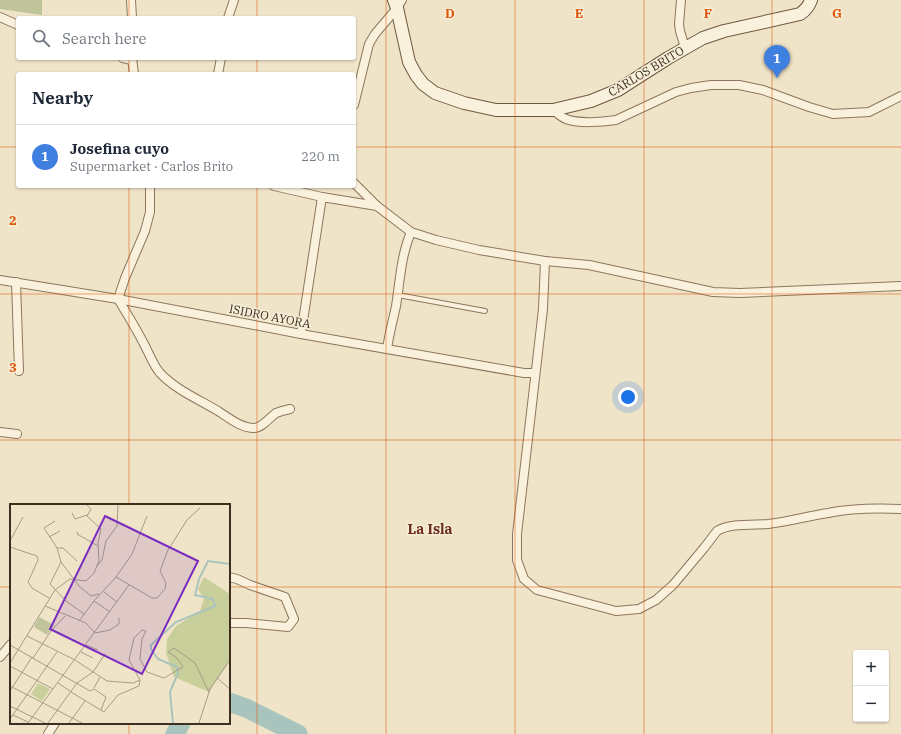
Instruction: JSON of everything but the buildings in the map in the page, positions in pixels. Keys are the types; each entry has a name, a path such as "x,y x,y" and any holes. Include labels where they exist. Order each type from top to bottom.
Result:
{"street":[{"path":"131,0 132,16"},
{"path":"229,16 234,0"},
{"path":"681,0 679,24 685,48"},
{"name":"CARLOS BRITO","path":"398,3 409,62 416,75 435,93 464,103 496,110 553,110 591,101 618,90 702,38 724,31 800,14 805,11 811,0"},
{"path":"356,96 369,44 398,3"},
{"path":"0,17 16,24"},
{"path":"132,60 134,72"},
{"path":"218,72 221,60"},
{"path":"553,110 567,119 574,121 606,122 616,120 676,92 711,85 739,85 763,90 833,114 869,112 901,96"},
{"path":"356,184 378,206 411,232 436,240 479,250 589,265 713,292 740,293 901,286"},
{"path":"150,188 150,212 118,299 159,372 181,390 243,426 257,428 276,413 290,409"},
{"path":"283,188 322,197 378,206"},
{"path":"301,334 322,197"},
{"path":"387,349 398,295 403,258 411,232"},
{"path":"545,260 543,309 517,534 517,560 524,579 537,590 616,611 639,609 656,600 673,585 704,548 716,531 720,529 734,526 769,524 830,512 878,508 901,509"},
{"name":"ISIDRO AYORA","path":"0,280 118,299 301,334 524,373 535,373"},
{"path":"16,282 19,371"},
{"path":"0,432 17,434"},
{"path":"230,577 285,597 294,619 288,627 246,623 230,624"},
{"path":"0,657 10,645"},
{"path":"48,734 54,724"}],"lane":[{"path":"398,295 485,311"}],"green space":[{"path":"0,0 42,0 42,15 0,9"}],"waterway":[{"path":"230,702 246,708 298,734"},
{"path":"175,734 180,724"}],"place":[{"name":"Josefina cuyo","path":"777,78"}],"district":[{"name":"La Isla","path":"430,529"}]}
